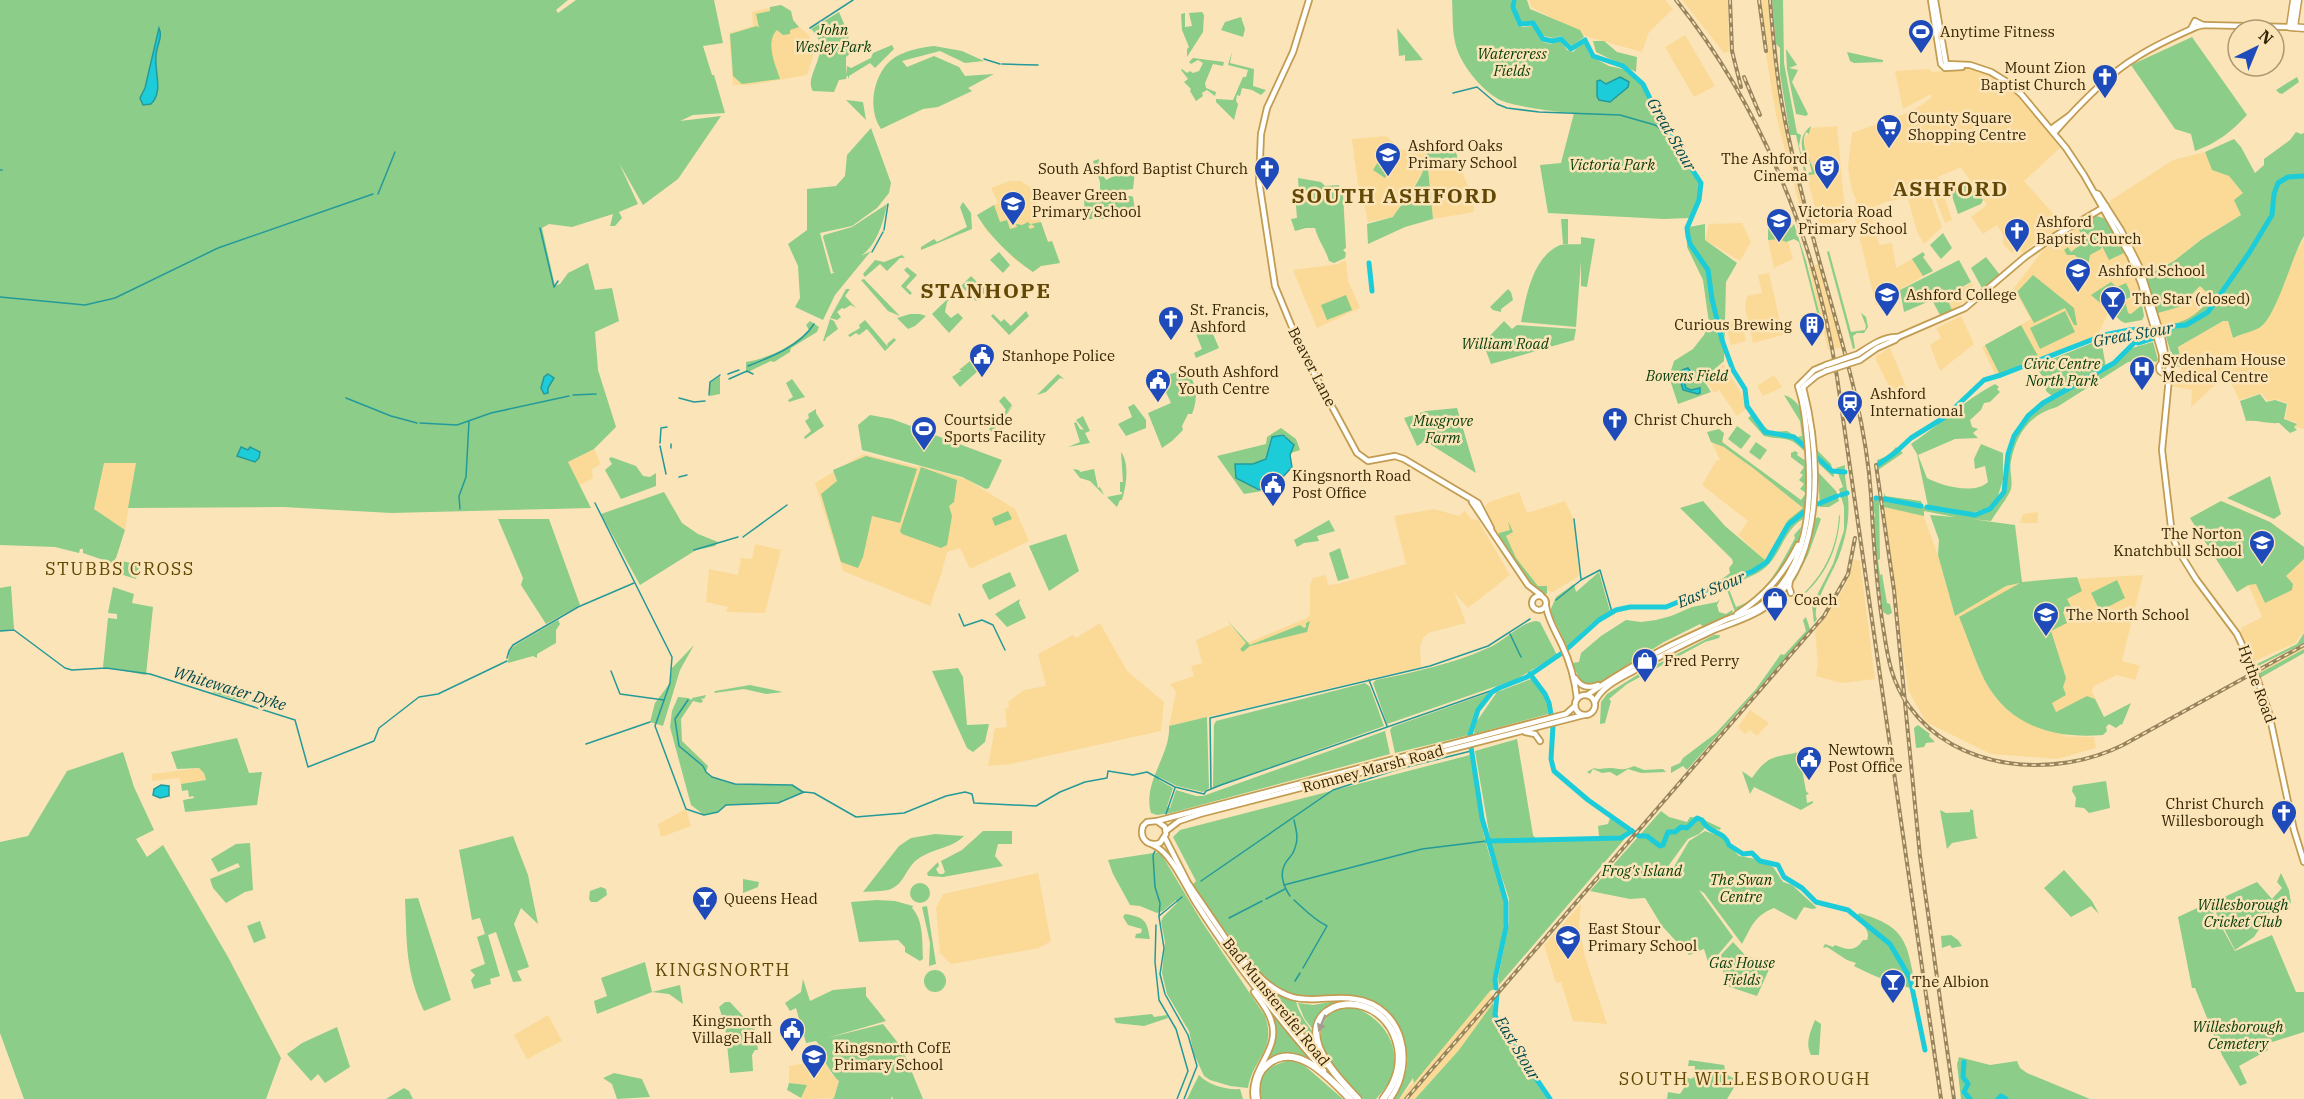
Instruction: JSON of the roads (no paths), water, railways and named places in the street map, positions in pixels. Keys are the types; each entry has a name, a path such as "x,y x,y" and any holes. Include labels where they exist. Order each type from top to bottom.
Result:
{"highway":[{"path":"2292,27 2296,19 2296,0"},
{"path":"2292,27 2296,0"},
{"path":"2296,19 2303,28"},
{"path":"2292,27 2303,28"},
{"path":"1340,1085 1319,1047 1318,1028 1328,1011 1336,1005 1364,1005 1372,1009 1388,1025 1397,1046 1399,1068 1395,1080 1383,1099"},
{"path":"1255,1099 1260,1073 1266,1066 1281,1057 1296,1057 1307,1061 1340,1085"},
{"name":"Bad Munstereifel Road","path":"1340,1085 1350,1099"},
{"name":"Bad Munstereifel Road","path":"1340,1085 1358,1099"}],"main road":[{"name":"Beaver Lane","path":"1308,0 1293,52 1268,108 1262,134 1259,181 1275,286 1301,349 1355,449 1368,461 1401,457 1470,499 1480,508 1528,585"},
{"path":"1933,0 1940,61 1952,68 1974,67 1991,72 2012,86 2053,131 2104,207 2134,264 2156,325 2165,364 2169,368 2165,372 2159,368 2165,364"},
{"path":"2191,29 2195,21 2203,24 2292,27"},
{"path":"2053,131 2136,57 2203,24"},
{"path":"1826,368 1860,360 1898,337 1965,308 2038,248 2104,207"},
{"path":"1813,486 1809,465 1811,418 1802,385 1826,368 1858,354 1875,342 1898,337"},
{"name":"Hythe Road","path":"2165,372 2168,380 2162,450 2172,535 2178,550 2200,586 2237,634 2257,678 2272,722 2294,830 2304,862"},
{"path":"1528,585 1546,599 1549,617 1574,675 1577,699 1575,706 1578,712 1584,715 1592,712 1598,696 1606,688 1695,639 1759,612 1774,599 1791,576 1808,542 1814,469 1810,443"},
{"path":"1577,699 1671,645 1757,607 1772,595 1796,557 1808,525"},
{"path":"1791,576 1789,587 1791,592"},
{"path":"1528,585 1532,606 1549,617"},
{"path":"1532,599 1540,595"},
{"path":"1538,610 1546,606"},
{"path":"1574,675 1582,686 1605,683"},
{"path":"1575,685 1586,695 1592,697 1595,702"},
{"name":"Romney Marsh Road","path":"1166,831 1179,821 1200,814 1507,736 1569,713 1575,706"},
{"name":"Romney Marsh Road","path":"1157,820 1552,720 1584,715"},
{"path":"1507,736 1532,732 1540,741"},
{"path":"1157,820 1163,824 1166,831 1165,838 1153,845 1145,841 1142,830 1148,822 1157,820"},
{"name":"Bad Munstereifel Road","path":"1165,838 1185,878 1230,945 1340,1085"},
{"name":"Bad Munstereifel Road","path":"1153,845 1166,855 1235,962 1279,1018 1340,1085"},
{"path":"1230,945 1264,981 1282,993 1306,1000 1357,999 1381,1010 1396,1026 1402,1038 1405,1056 1402,1078 1390,1099"},
{"path":"1235,962 1273,1023 1273,1044 1253,1082 1255,1099"}],"water":[{"path":"159,28 160,37 156,61 157,93 151,104 143,105 140,98 145,88"},
{"path":"1620,77 1629,82 1628,87 1610,102 1599,100 1597,81 1600,80 1606,84"},
{"path":"1688,368 1691,372 1685,381 1686,388 1691,390 1700,388 1698,394 1683,390 1679,376 1682,370"},
{"path":"548,374 554,378 548,388 548,393 544,394 541,388 544,377"},
{"path":"1283,435 1294,445 1290,455 1292,467 1278,482 1259,490 1236,478 1235,464 1253,464 1266,459 1272,437"},
{"path":"241,447 248,450 250,447 260,452 259,458 255,462 237,456"},
{"path":"161,785 169,786 169,796 160,798 153,795 154,789"}],"waterway":[{"path":"810,28 853,0"},
{"name":"Great Stour","path":"1514,0 1513,7 1520,24 1533,23 1543,39 1552,41 1561,39 1571,49 1585,40 1593,56 1623,66 1643,84 1662,123 1701,183 1699,200 1687,228 1688,236 1690,244 1708,270 1722,340 1733,370 1745,389 1747,406 1765,432 1794,437 1832,471 1845,472"},
{"path":"984,59 1000,64"},
{"path":"1002,64 1038,65"},
{"path":"1453,93 1477,87 1497,104 1507,108 1539,112 1620,115 1655,125 1670,136"},
{"path":"378,194 395,152"},
{"name":"Great Stour","path":"1879,464 1911,438 1945,417 1984,380 2104,335 2129,330 2186,325 2208,312 2272,215 2274,194 2278,183 2288,177 2304,176"},
{"path":"0,297 85,305 115,298 218,248 373,194"},
{"path":"884,230 888,204"},
{"path":"540,228 554,287 558,281"},
{"path":"872,252 883,232"},
{"path":"1369,263 1372,291"},
{"path":"748,366 793,345 814,324"},
{"name":"East Stour","path":"2138,343 2166,334 2173,326"},
{"name":"East Stour","path":"1927,507 1975,515 1990,509 2004,492 2008,454 2014,436 2028,416 2043,403 2114,363 2148,329"},
{"path":"728,374 739,370"},
{"path":"729,379 747,371 753,374"},
{"path":"709,395 710,382 720,375"},
{"path":"573,395 596,394"},
{"path":"420,423 457,425 491,413 569,396"},
{"path":"346,398 391,416 417,423"},
{"path":"679,398 694,402 705,401"},
{"path":"460,509 459,496 466,477 469,421"},
{"path":"660,443 661,428 667,427"},
{"path":"660,446 666,474"},
{"path":"679,477 687,475"},
{"name":"East Stour","path":"1841,495 1847,493"},
{"name":"East Stour","path":"1818,504 1837,496"},
{"name":"East Stour","path":"1884,499 1921,506"},
{"name":"Whitewater Dyke","path":"595,503 672,657 670,683 655,726 686,809 704,815 718,812 726,805 778,803 804,792 814,793 856,817 904,813 946,796 965,792 972,794 974,803 1036,806 1060,792 1085,782 1107,778 1108,771 1133,775 1147,772 1175,787 1204,794 1221,785 1499,688"},
{"path":"743,537 787,505"},
{"name":"East Stour","path":"1567,649 1599,620 1616,610 1630,607 1666,607 1753,571 1767,562 1788,525 1804,512"},
{"path":"1574,519 1581,579"},
{"path":"694,550 738,537"},
{"path":"1556,600 1581,580 1600,570 1612,612"},
{"name":"Whitewater Dyke","path":"507,658 513,645 578,607 634,583"},
{"path":"959,614 964,626 982,620 993,625 1005,650"},
{"path":"1211,788 1210,718 1430,666 1488,646 1530,619"},
{"name":"Whitewater Dyke","path":"0,631 14,630 65,668 72,670 106,668 150,674 295,720 308,767 374,741 379,728 419,697 438,694 507,661"},
{"path":"1510,634 1521,657"},
{"name":"East Stour","path":"1470,735 1478,710 1492,692 1527,677 1562,653"},
{"path":"611,671 620,694 664,700"},
{"path":"1530,674 1549,703 1553,726 1551,759 1554,771 1588,800 1639,836 1647,836 1660,846 1663,845 1668,832 1675,832 1681,827 1687,828 1697,818 1743,854 1752,853 1760,861 1778,865 1784,877 1802,888 1816,902 1848,910 1890,944 1910,978 1925,1050"},
{"path":"1369,680 1387,726"},
{"path":"688,700 675,719 679,746 703,766 712,777 735,784 792,785 803,792"},
{"path":"586,744 650,722"},
{"name":"East Stour","path":"1471,747 1482,818 1506,902 1506,927 1495,979 1496,988"},
{"path":"1201,881 1333,790 1399,769 1471,751"},
{"path":"1166,814 1175,788"},
{"path":"1290,896 1284,885 1282,872 1296,844 1297,834 1294,820"},
{"path":"1487,841 1621,838 1632,831"},
{"path":"1284,885 1422,849 1487,841"},
{"path":"1155,851 1153,855 1155,887 1160,903 1159,917 1164,948 1160,974 1165,994 1188,1035 1197,1066 1184,1099"},
{"path":"1266,899 1285,889"},
{"path":"1159,916 1182,897"},
{"path":"1294,900 1327,926 1303,968"},
{"path":"1229,918 1262,901"},
{"path":"1156,925 1155,962 1159,1000 1176,1029 1188,1071 1177,1099"},
{"path":"1295,981 1300,973"},
{"name":"East Stour","path":"1497,994 1495,1015 1499,1024 1550,1099"},
{"path":"1964,1062 1963,1077 1968,1084 1964,1092 1970,1099"},
{"path":"1998,1099 2001,1096 2006,1099"}],"railway":[{"path":"1676,0 1707,41 1734,85 1781,178 1800,227 1828,326 1941,1099"},
{"path":"1730,0 1732,51 1741,87"},
{"path":"1759,0 1766,51"},
{"path":"1770,0 1778,83 1790,143 1863,430 1868,463 1878,589 1887,654 1897,686 1909,706 1929,728 1953,745 1979,756 2008,763 2038,765 2067,763 2096,756 2123,745 2304,645"},
{"path":"1744,77 1760,115"},
{"path":"1876,465 1894,590 1920,856 1954,1099"},
{"path":"1406,1099 1824,616 1848,574 1855,538"}],"place":[{"name":"Anytime Fitness","path":"1921,55"},
{"name":"Mount Zion Baptist Church","path":"2105,100"},
{"name":"County Square Shopping Centre","path":"1889,150"},
{"name":"Ashford Oaks Primary School","path":"1388,178"},
{"name":"The Ashford Cinema","path":"1827,191"},
{"name":"South Ashford Baptist Church","path":"1267,192"},
{"name":"Beaver Green Primary School","path":"1013,227"},
{"name":"Victoria Road Primary School","path":"1779,244"},
{"name":"Ashford Baptist Church","path":"2017,254"},
{"name":"Ashford School","path":"2078,294"},
{"name":"Ashford College","path":"1887,318"},
{"name":"The Star (closed)","path":"2113,322"},
{"name":"St. Francis, Ashford","path":"1171,342"},
{"name":"Curious Brewing","path":"1812,348"},
{"name":"Stanhope Police","path":"982,379"},
{"name":"Sydenham House Medical Centre","path":"2142,392"},
{"name":"South Ashford Youth Centre","path":"1158,404"},
{"name":"Ashford International","path":"1850,426"},
{"name":"Christ Church","path":"1615,443"},
{"name":"Courtside Sports Facility","path":"924,452"},
{"name":"Kingsnorth Road Post Office","path":"1273,508"},
{"name":"The Norton Knatchbull School","path":"2262,566"},
{"name":"Coach","path":"1775,623"},
{"name":"The North School","path":"2046,638"},
{"name":"Fred Perry","path":"1645,684"},
{"name":"Newtown Post Office","path":"1809,782"},
{"name":"Christ Church Willesborough","path":"2284,836"},
{"name":"Queens Head","path":"705,922"},
{"name":"East Stour Primary School","path":"1568,961"},
{"name":"The Albion","path":"1893,1005"},
{"name":"Kingsnorth Village Hall","path":"792,1053"},
{"name":"Kingsnorth CofE Primary School","path":"814,1080"}],"district":[{"name":"ASHFORD","path":"1951,189"},
{"name":"SOUTH ASHFORD","path":"1395,196"},
{"name":"STANHOPE","path":"986,291"},
{"name":"STUBBS CROSS","path":"120,569"},
{"name":"KINGSNORTH","path":"723,970"},
{"name":"SOUTH WILLESBOROUGH","path":"1745,1079"}],"park label":[{"name":"John Wesley Park","path":"833,38"},
{"name":"Watercress Fields","path":"1512,62"},
{"name":"Victoria Park","path":"1612,165"},
{"name":"William Road","path":"1505,344"},
{"name":"Civic Centre North Park","path":"2062,372"},
{"name":"Bowens Field","path":"1687,376"},
{"name":"Musgrove Farm","path":"1443,430"},
{"name":"Frog's Island","path":"1642,871"},
{"name":"The Swan Centre","path":"1741,888"},
{"name":"Willesborough Cricket Club","path":"2243,914"},
{"name":"Gas House Fields","path":"1742,972"},
{"name":"Willesborough Cemetery","path":"2238,1036"}]}
